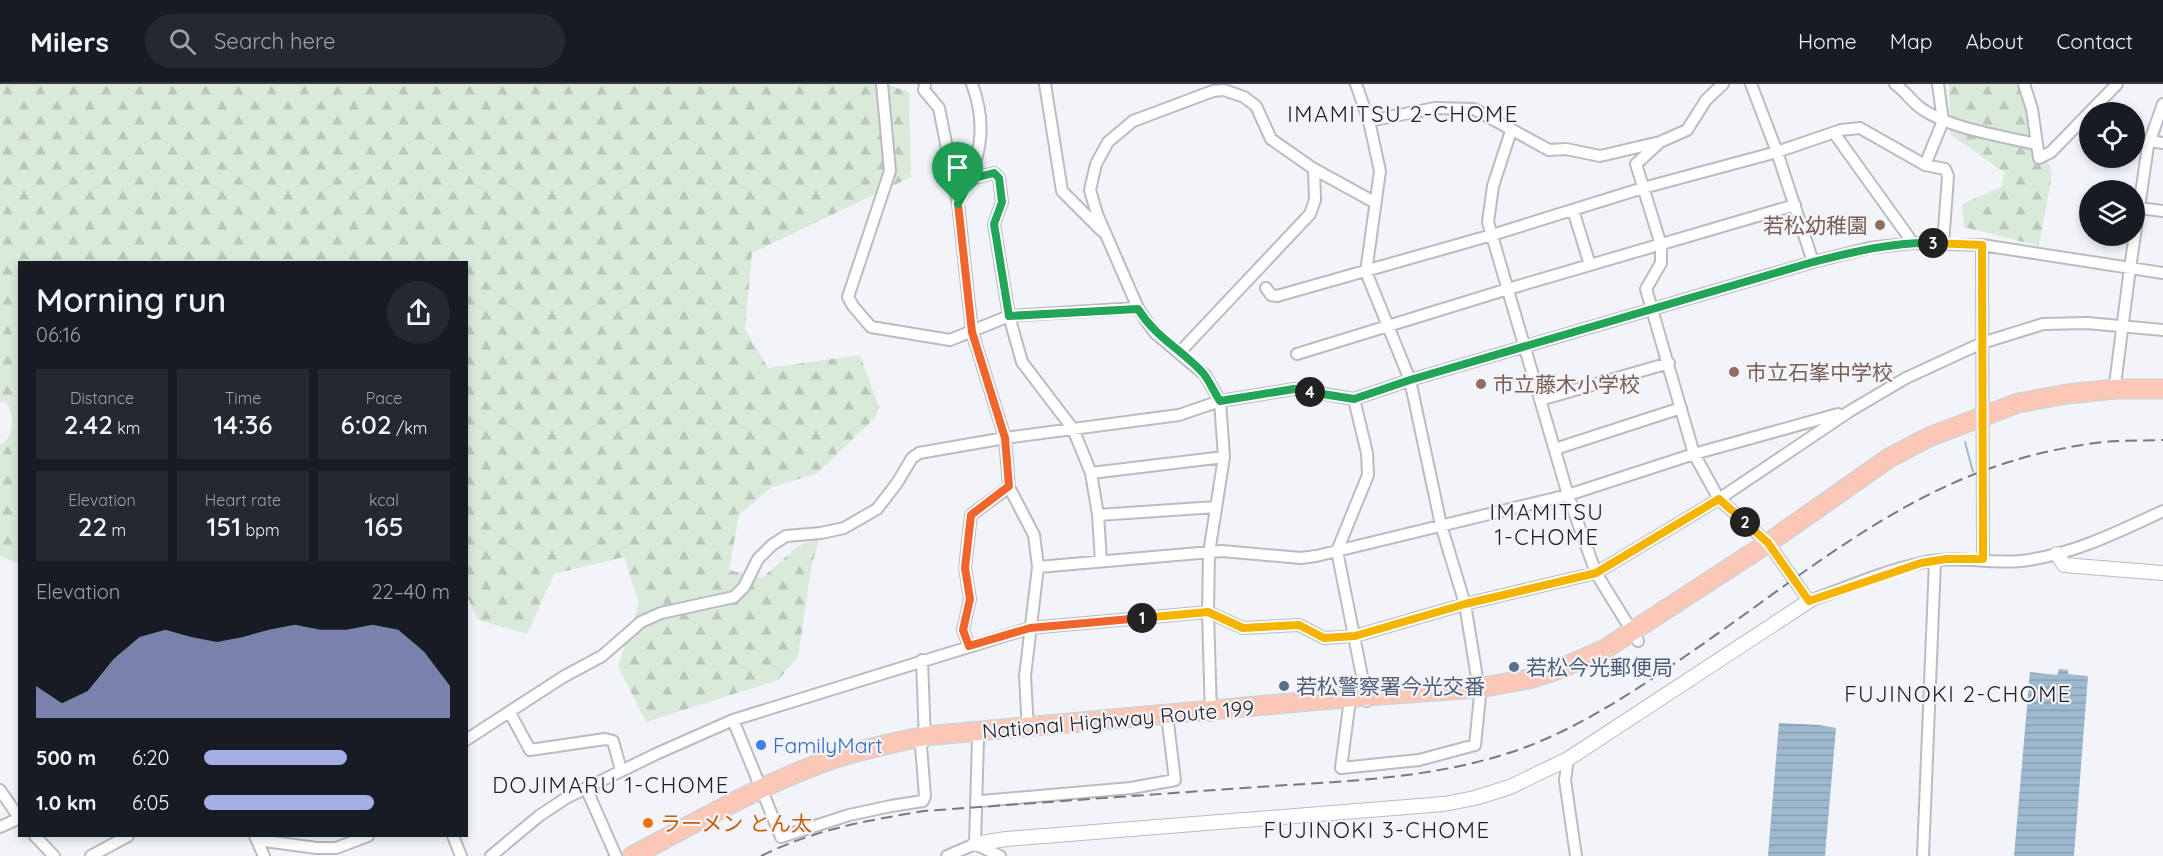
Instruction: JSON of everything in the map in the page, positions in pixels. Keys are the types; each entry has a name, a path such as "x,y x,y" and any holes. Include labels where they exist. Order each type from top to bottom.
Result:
{"highway":[{"name":"National Highway Route 199","path":"632,856 763,792 835,767 924,743 1028,731 1367,700 1531,689 1561,680 1610,658 1635,637 1894,466 1982,420 2114,393 2163,389"},
{"name":"National Highway Route 199","path":"2114,393 2163,398"},
{"name":"National Highway Route 199","path":"924,743 978,739 1028,731 1168,723 1211,715 1349,707 1367,700"},
{"name":"National Highway Route 199","path":"649,856 763,792"}],"street":[{"path":"882,84 890,171 848,297 871,327 950,340 1009,316 1138,309"},
{"path":"925,84 924,90 939,108 958,204 972,332 1005,438 1009,486 1034,535 1038,567 1025,676 1028,731"},
{"path":"958,204 971,179 978,156 981,122 972,84"},
{"path":"1045,84 1062,191 1106,236"},
{"path":"1349,707 1341,768 1419,760 1475,745 1479,692 1465,604 1441,525 1410,380 1366,272 1380,171 1369,121 1356,84"},
{"path":"1369,121 1434,108 1474,109 1549,150 1566,149 1600,156 1660,142 1687,130 1706,100 1723,84"},
{"path":"1751,84 1778,152 1813,262"},
{"path":"1895,84 1904,90 1920,108 1943,121 2037,144"},
{"path":"1925,165 1943,121 1938,84"},
{"path":"2025,84 2032,109 2038,158 2051,152 2117,84"},
{"path":"1211,715 1209,553 1224,457 1220,401 1205,375 1156,334 1138,309 1097,214 1090,190 1096,164 1108,141 1133,121 1212,88 1244,97 1256,106 1271,139 1314,169 1374,202"},
{"path":"2144,180 2150,141 2163,104"},
{"path":"1266,288 1271,295 1277,296 1492,235 1643,188 1778,152 1841,130 1860,128 1925,165 1945,169 1948,176 1943,244"},
{"path":"1511,131 1490,197 1488,222 1568,495 1596,573 1635,637"},
{"path":"1834,133 1913,243"},
{"path":"2150,141 2163,143"},
{"path":"1660,142 1636,164 1661,245 1661,263 1646,289 1694,454 1719,499 1771,547 1809,601"},
{"path":"1180,352 1310,214 1315,200 1314,169"},
{"path":"971,179 994,173 999,178 1002,202 994,224 1009,316 1022,362 1073,429 1091,473 1098,515 1101,561"},
{"path":"1297,354 1795,205"},
{"path":"2145,209 2163,211"},
{"path":"1573,210 1590,266"},
{"path":"468,739 564,677 602,656 641,622 661,613 734,597 744,587 758,559 772,545 786,536 844,528 877,509 915,455 1005,438 1179,415 1220,401 1294,389 1354,399 1524,346 1813,262 1869,248 1913,243 1982,245 2163,273"},
{"path":"1982,245 1983,559"},
{"path":"2114,393 2133,246"},
{"path":"492,856 539,816 566,798 621,770 733,720 1030,628 1208,612 1243,628 1299,625 1324,638 1355,636 1465,604 1596,573 1719,499 1850,411 1906,378 1982,343 2043,324 2087,323 2163,330"},
{"path":"1540,400 1668,363"},
{"path":"1354,399 1367,453 1368,475 1337,551 1367,700"},
{"path":"1555,449 1681,408"},
{"path":"1038,567 1233,552 1300,558 1337,551 1568,495 1694,454 1850,411"},
{"path":"1091,473 1224,457"},
{"path":"969,646 963,630 970,599 965,568 971,515 1009,486"},
{"path":"1098,515 1216,507"},
{"path":"947,856 975,844 1005,839 1444,804 1475,798 1510,787 1568,759 1809,601 1907,567 1935,561 1983,559 2021,561 2057,554 2098,541 2163,512"},
{"path":"2057,554 2064,565 2163,573"},
{"path":"1923,856 1935,561"},
{"path":"733,720 782,837 849,815 923,801 925,796 922,660"},
{"path":"510,713 530,750 605,739 613,741 621,770"},
{"path":"976,798 981,801 1131,788 1174,780 1168,723"},
{"path":"975,844 978,739"},
{"path":"1568,759 1565,780 1576,856"},
{"path":"586,788 616,856"},
{"path":"0,790 18,817"},
{"path":"0,827 18,818"},
{"path":"36,837 54,856"},
{"path":"91,856 126,837"},
{"path":"256,838 317,848 336,848 366,837"},
{"path":"453,837 461,856"},
{"path":"256,838 264,856"},
{"path":"975,844 1000,856"}],"green space":[{"path":"0,84 885,84 909,92 911,177 752,253 745,329 768,368 860,355 879,407 875,418 816,474 772,487 739,515 729,570 762,578 798,546 819,538 811,569 798,657 778,680 646,722 618,666 639,603 624,557 554,574 527,634 478,620 468,598 468,261 18,261 18,564 0,556 0,445 9,437 12,419 6,402 0,401"},
{"path":"1949,84 2023,84 2052,174 2039,246 1964,227 1962,204 2001,187 2005,173 1950,134"}],"water":[{"path":"2059,669 2068,670 2068,674 2088,676 2074,856 2014,856 2030,672 2057,675"},
{"path":"1779,723 1836,728 1825,856 1768,856"}],"waterway":[{"path":"1965,442 1973,472"}],"railway":[{"path":"761,856 821,833 924,811 1393,777 1493,758 1547,738 1609,706 1687,655 1829,554 1903,508 1941,489 1980,472 2025,457 2056,450 2103,442 2163,440"}],"place":[{"name":"若松幼稚園","path":"1880,225"},
{"name":"市立石峯中学校","path":"1734,372"},
{"name":"市立藤木小学校","path":"1481,384"},
{"name":"若松今光郵便局","path":"1514,667"},
{"name":"若松警察署今光交番","path":"1284,686"},
{"name":"FamilyMart","path":"761,745"},
{"name":"ラーメン とん太","path":"648,823"}],"district":[{"name":"IMAMITSU 2-CHOME","path":"1403,114"},
{"name":"IMAMITSU 1-CHOME","path":"1547,524"},
{"name":"FUJINOKI 2-CHOME","path":"1958,694"},
{"name":"DOJIMARU 1-CHOME","path":"611,785"},
{"name":"FUJINOKI 3-CHOME","path":"1377,830"}],"route":[{"path":"994,173 999,178 1002,202 994,224 1009,316 1138,309 1156,334 1205,375 1220,401 1294,389 1354,399 1467,363 1813,262 1869,248 1913,243 1982,245 1983,559 1946,559 1921,563 1809,601 1768,543 1719,499 1596,573 1465,604 1355,636 1324,638 1299,625 1243,628 1208,612 1030,628 969,646 963,630 970,599 965,568 971,515 1009,486 1005,438 972,332 958,204 971,179 994,173"}]}
